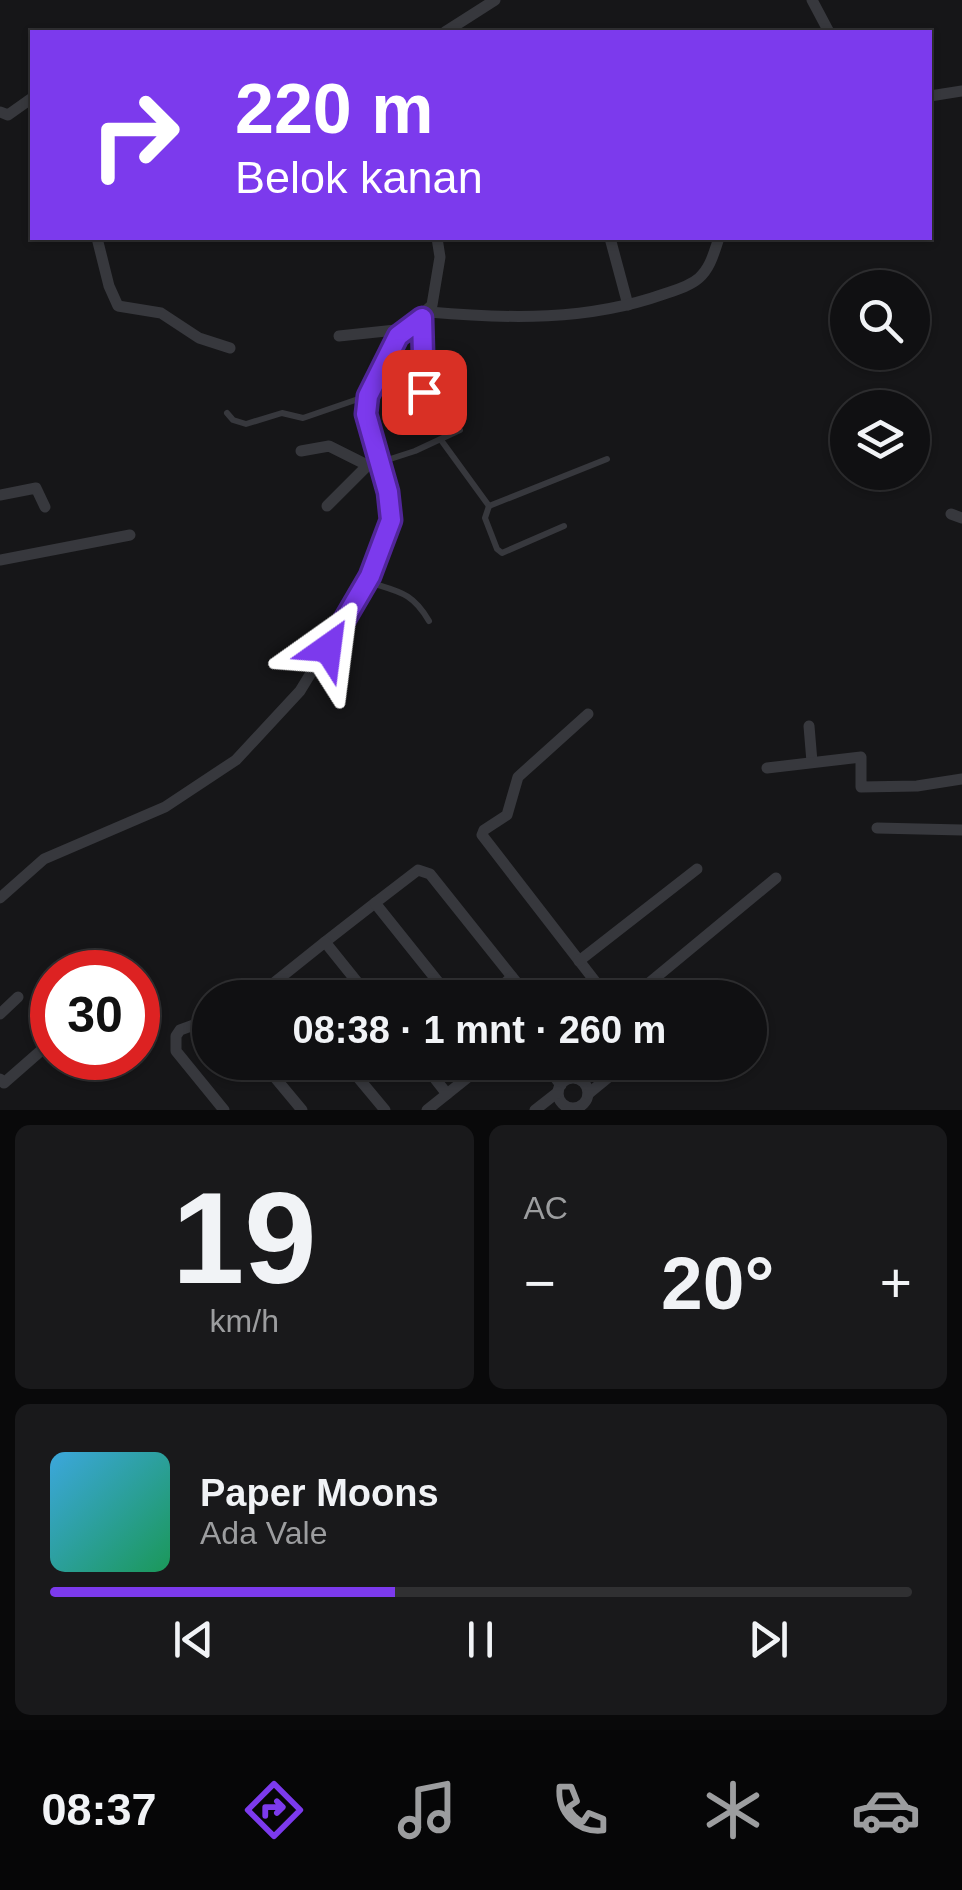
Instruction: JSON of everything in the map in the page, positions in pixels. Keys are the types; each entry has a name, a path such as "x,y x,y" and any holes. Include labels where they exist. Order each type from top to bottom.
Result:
{"street":[{"path":"449,30 494,0"},
{"path":"812,0 828,30"},
{"path":"932,96 962,91"},
{"path":"0,112 10,114 30,99"},
{"path":"98,240 118,306 161,312 199,338 230,348"},
{"path":"339,336 404,329 425,315 436,296 437,240"},
{"path":"611,240 628,305"},
{"path":"425,315 572,315 628,305 695,282 708,268 718,240"},
{"path":"404,403 421,400 424,392 425,315"},
{"path":"0,898 44,860 164,807 236,760 300,691 366,582 391,520 366,414 368,396 404,329"},
{"path":"301,451 329,446 375,461"},
{"path":"326,506 375,461"},
{"path":"0,495 36,488 45,507"},
{"path":"0,560 130,535"},
{"path":"588,714 518,777 508,816 482,835 594,980"},
{"path":"809,726 812,762"},
{"path":"767,768 861,757 861,787 918,786 962,779"},
{"path":"877,828 962,830"},
{"path":"579,961 697,869"},
{"path":"277,980 416,871 425,870 515,980"},
{"path":"654,980 776,878"},
{"path":"375,903 437,980"},
{"path":"325,942 356,980"},
{"path":"509,980 512,977"},
{"path":"0,1014 18,998"},
{"path":"192,1026 180,1030 174,1042 176,1051 192,1071"},
{"path":"0,1079 4,1082 30,1060"},
{"path":"200,1080 224,1110"},
{"path":"277,1080 302,1110"},
{"path":"360,1080 385,1110"},
{"path":"437,1080 448,1094"},
{"path":"427,1110 465,1080"},
{"path":"555,1080 562,1103 571,1109 583,1104 588,1094 605,1080"},
{"path":"536,1110 569,1080"},
{"path":"582,1080 588,1094"}],"lane":[{"path":"226,413 232,420 246,424 282,413 303,418 368,396"},
{"path":"375,461 460,430"},
{"path":"441,440 489,506"},
{"path":"564,526 502,553 485,518 489,506 606,459"},
{"path":"366,582 409,595 429,621"}],"route":[{"path":"328,648 370,576 391,520 388,492 366,414 368,396 398,336 422,318 424,392"}]}
